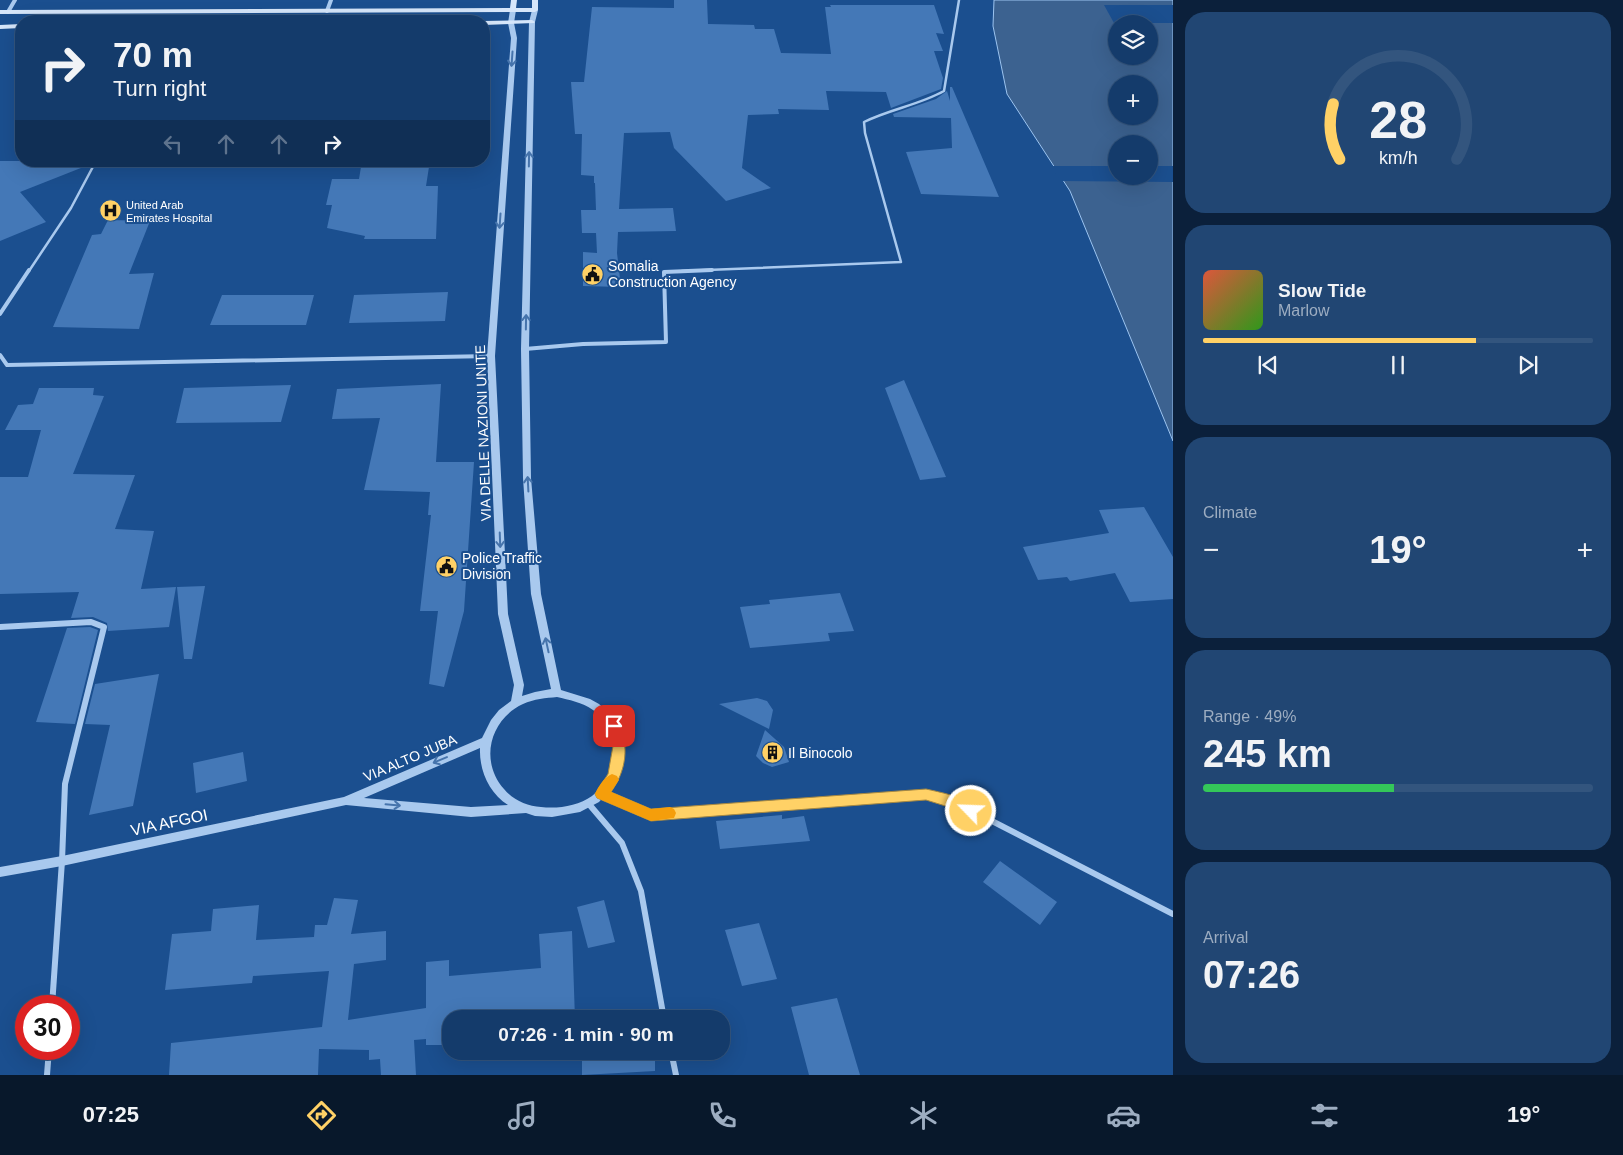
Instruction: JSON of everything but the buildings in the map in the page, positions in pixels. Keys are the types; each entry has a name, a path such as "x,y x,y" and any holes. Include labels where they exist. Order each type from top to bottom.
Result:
{"main road":[{"path":"513,10 514,0"},
{"path":"0,12 535,10 535,0"},
{"path":"490,23 532,22"},
{"path":"0,27 15,26"}],"street":[{"path":"8,12 15,0"},
{"path":"327,11 331,0"},
{"name":"VIA DELLE NAZIONI UNITE","path":"513,10 514,38 491,356 503,614 519,685 514,704"},
{"path":"535,10 532,22 525,349 527,478 536,594 557,692"},
{"path":"0,626 91,622 104,627 65,784 53,995"},
{"path":"345,801 471,812 524,808 544,812 565,811 588,803 601,794 614,776 620,746 614,726 597,708 578,697 557,692 538,695 514,704 496,719 485,741 484,761 491,780 504,797 524,808"},
{"name":"VIA ALTO JUBA","path":"345,801 485,741"},
{"path":"601,794 651,815 926,794 954,802 1173,914"},
{"name":"VIA AFGOI","path":"0,872 62,861 345,801"},
{"path":"588,803 622,843 641,891 662,1010"},
{"path":"47,1075 48,1060"},
{"path":"673,1060 676,1075"}],"lane":[{"path":"525,349 583,344 666,342 664,272 901,262 865,133 864,122 875,116 934,97 944,91 958,0"},
{"path":"0,314 71,208 93,167"},
{"path":"0,355 7,365 491,356"}],"water":[{"path":"994,0 1173,0 1173,441 1070,191 1007,94 993,26"}],"pier":[{"path":"1104,5 1173,5 1173,23 1158,23 1158,15 1110,15"},
{"path":"1050,166 1108,166 1108,181 1061,181"},
{"path":"1158,166 1173,166 1173,182 1158,182"}],"slow traffic":[{"path":"612,780 601,794 651,815 670,813"}],"place":[{"name":"United Arab Emirates Hospital","path":"110,211"},
{"name":"Somalia Construction Agency","path":"592,274"},
{"name":"Police Traffic Division","path":"446,566"},
{"name":"Il Binocolo","path":"772,753"}],"route":[{"path":"614,726 620,746 614,776 601,794 651,815 926,794 954,802 971,811"}]}
